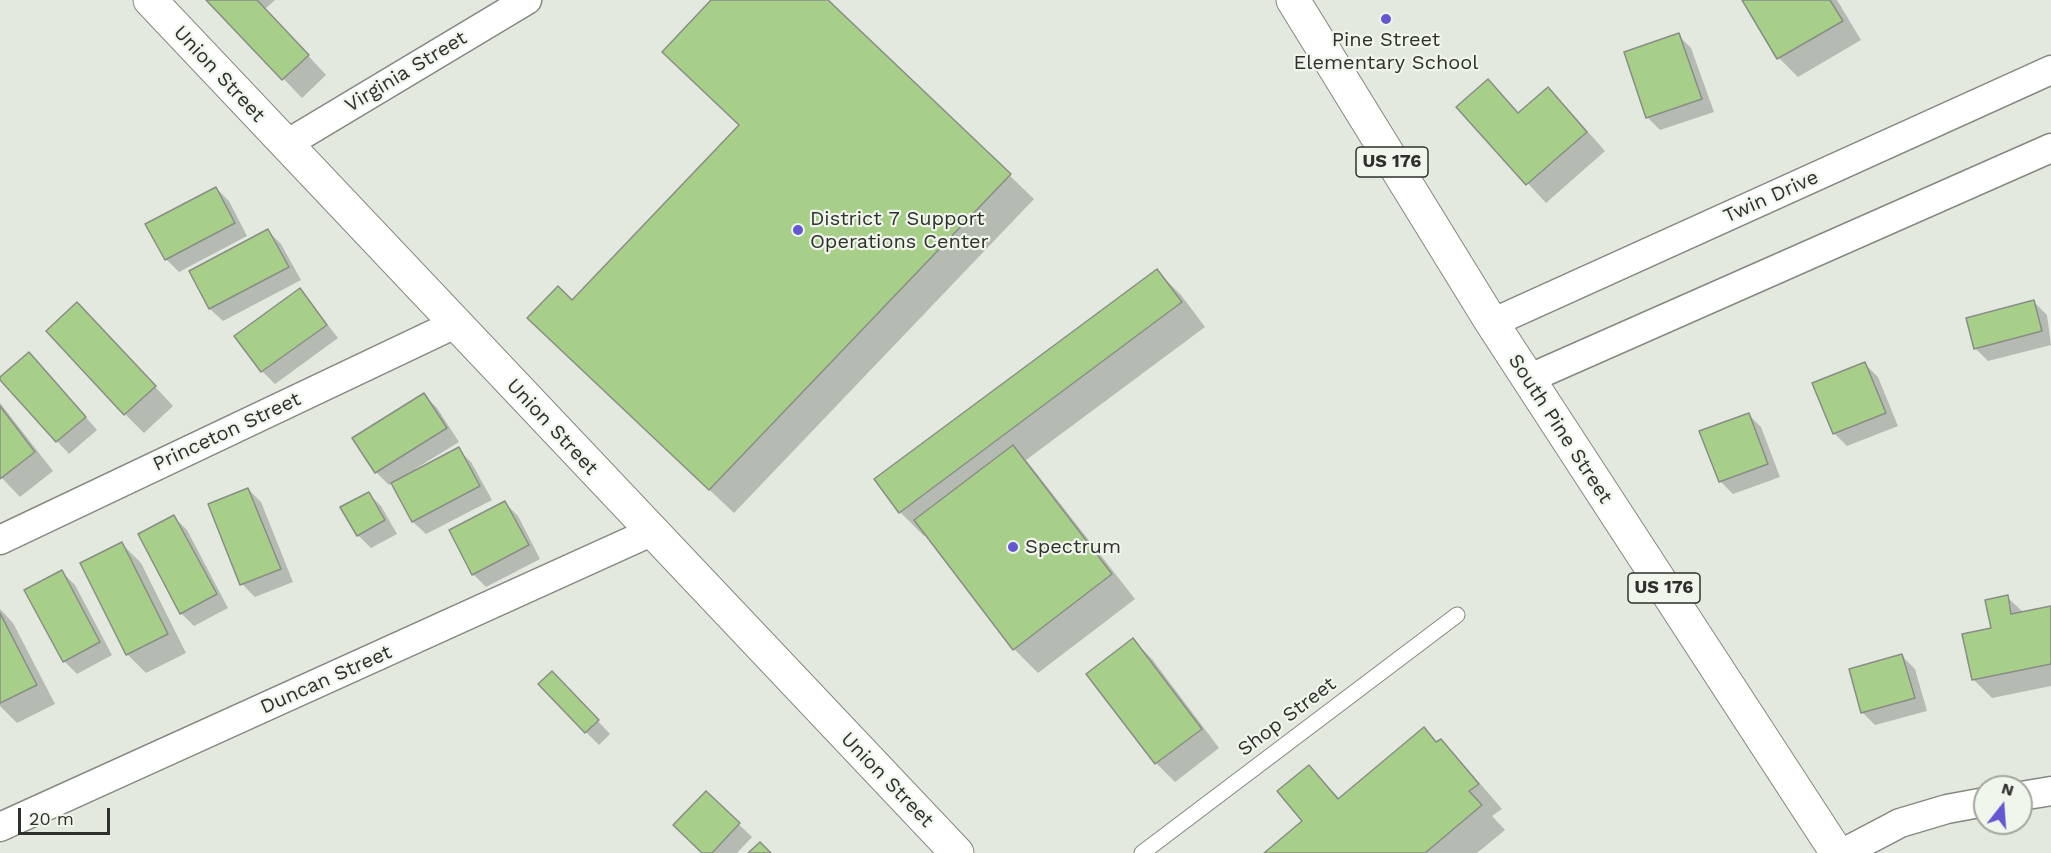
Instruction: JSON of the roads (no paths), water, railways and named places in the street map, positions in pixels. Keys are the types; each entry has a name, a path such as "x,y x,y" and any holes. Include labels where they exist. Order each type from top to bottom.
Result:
{"main road":[{"name":"Union Street","path":"150,0 454,324 957,853"},
{"name":"South Pine Street","path":"1293,0 1528,380 1837,853"}],"street":[{"name":"Virginia Street","path":"285,145 527,0"},
{"name":"Twin Drive","path":"1492,323 2051,70"},
{"path":"1528,380 2051,148"},
{"name":"Princeton Street","path":"0,540 454,324"},
{"name":"Duncan Street","path":"0,827 651,532"},
{"path":"2033,794 2051,791"},
{"path":"1843,853 1900,823 1947,809 1973,804"}],"lane":[{"name":"Shop Street","path":"1142,853 1457,615"}],"place":[{"name":"Pine Street Elementary School","path":"1386,19"},
{"name":"District 7 Support Operations Center","path":"798,230"},
{"name":"Spectrum","path":"1013,547"}]}
